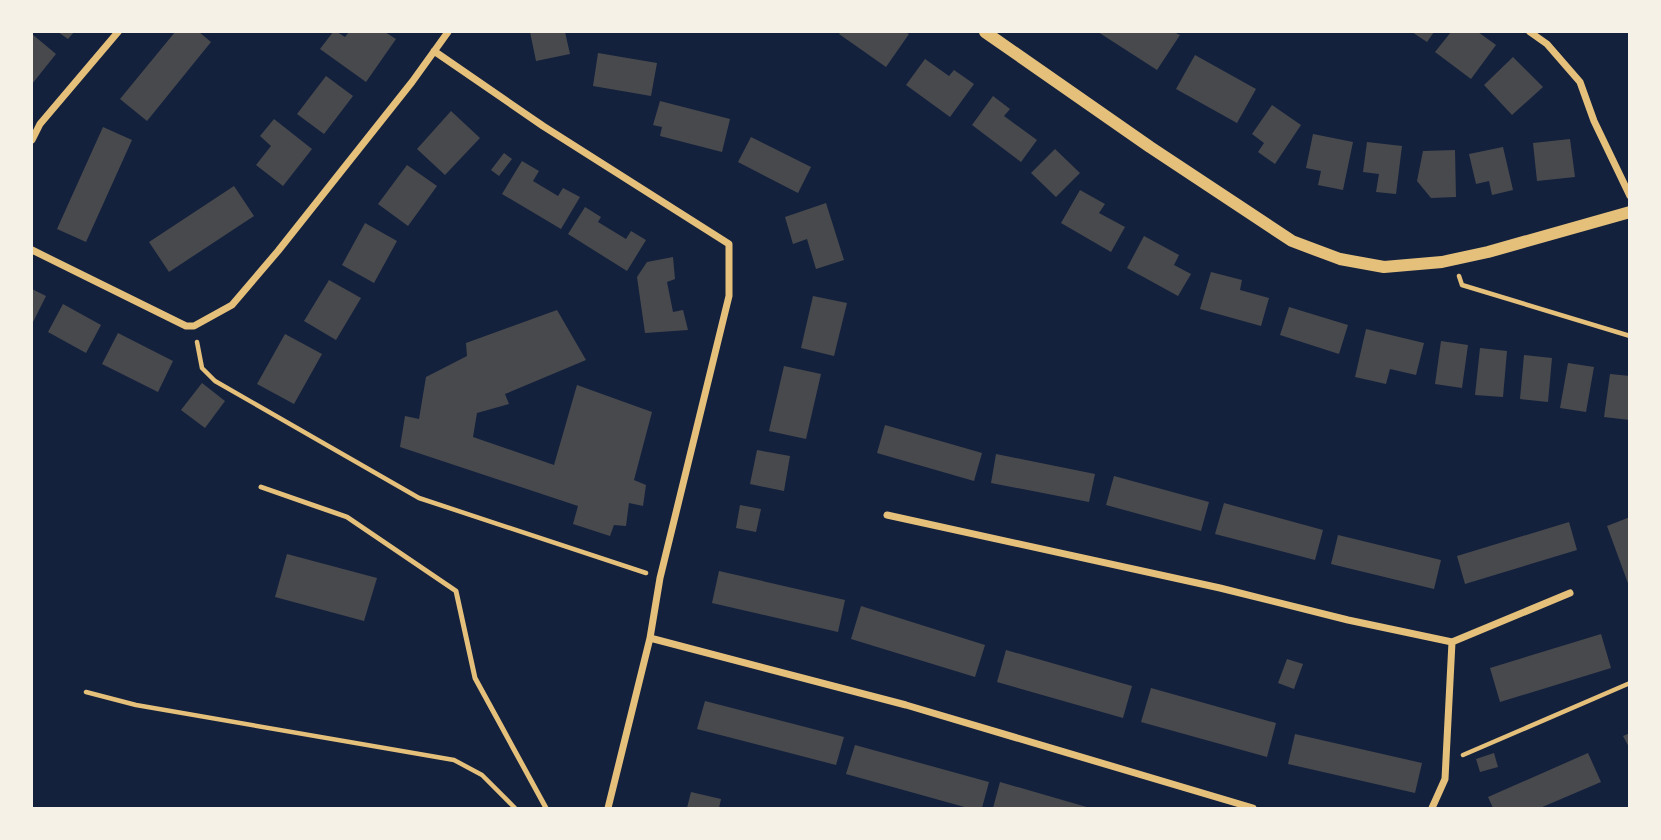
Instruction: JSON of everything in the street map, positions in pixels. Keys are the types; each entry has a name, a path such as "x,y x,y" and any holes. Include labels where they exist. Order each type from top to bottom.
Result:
{"street":[{"path":"32,140 40,124 118,32"},
{"path":"32,250 186,326 194,326 232,305 412,82 448,32"},
{"path":"985,32 1139,140 1292,242 1340,259 1384,267 1452,260 1629,212"},
{"path":"1530,32 1547,44 1580,82 1594,121 1629,196"},
{"path":"434,51 543,126 729,244 729,296 660,578 650,638 608,808"},
{"path":"887,515 1452,642 1570,593"},
{"path":"650,638 906,705 1253,808"},
{"path":"1432,808 1445,779 1452,642"}],"lane":[{"path":"261,487 347,517 456,591 475,678 546,808"}],"path":[{"path":"1452,260 1462,285 1629,336"},
{"path":"194,326 202,369 215,381 419,498 660,578"},
{"path":"1446,763 1629,683"},
{"path":"86,692 136,705 454,760 482,775 515,808"}],"building":[{"path":"58,32 74,32 68,39"},
{"path":"175,32 199,32 211,42 147,121 120,99"},
{"path":"333,32 345,37 349,32 385,32 396,39 366,82 320,49"},
{"path":"530,32 565,32 570,54 536,61"},
{"path":"1098,32 1174,32 1180,35 1157,70"},
{"path":"1412,32 1434,32 1427,42"},
{"path":"1451,32 1478,32 1496,45 1471,79 1435,52"},
{"path":"32,34 56,54 32,84"},
{"path":"839,34 909,34 886,67"},
{"path":"598,53 657,63 651,96 593,86"},
{"path":"1195,55 1256,89 1237,123 1176,89"},
{"path":"1513,57 1543,87 1512,115 1484,85"},
{"path":"925,59 949,76 954,70 974,84 950,117 906,85"},
{"path":"326,76 353,96 324,134 297,114"},
{"path":"993,96 1010,109 1004,116 1037,140 1021,162 972,125"},
{"path":"660,101 730,119 722,152 660,136 662,127 653,125"},
{"path":"1272,105 1301,125 1275,164 1258,152 1264,143 1252,134"},
{"path":"451,111 480,138 445,175 417,149"},
{"path":"274,119 312,149 283,186 256,165 271,146 260,136"},
{"path":"103,127 132,140 86,242 57,229"},
{"path":"1313,134 1353,142 1343,190 1318,185 1321,171 1306,168"},
{"path":"751,137 811,167 798,193 738,162"},
{"path":"1570,139 1575,177 1537,181 1533,143"},
{"path":"1367,142 1402,146 1396,194 1376,192 1379,174 1363,172"},
{"path":"1503,147 1513,190 1492,195 1489,181 1476,184 1469,154"},
{"path":"1055,149 1080,173 1056,197 1031,173"},
{"path":"1455,150 1456,197 1431,198 1417,181 1423,151"},
{"path":"504,153 512,159 499,176 491,170"},
{"path":"522,161 539,171 533,181 558,196 563,188 580,197 561,229 502,194"},
{"path":"407,165 437,186 408,226 378,204"},
{"path":"234,186 254,216 169,272 149,242"},
{"path":"1080,190 1105,204 1099,213 1125,227 1111,252 1061,223"},
{"path":"826,203 844,260 816,269 807,239 793,244 785,217"},
{"path":"585,207 601,217 598,222 626,239 631,231 646,240 627,271 568,234"},
{"path":"365,223 397,241 374,283 342,265"},
{"path":"1144,236 1179,255 1174,265 1191,274 1178,296 1127,268"},
{"path":"673,257 675,279 667,282 673,312 683,310 688,330 645,333 637,277 647,262"},
{"path":"1211,272 1242,280 1240,290 1269,298 1261,326 1200,309"},
{"path":"329,280 361,298 336,340 304,321"},
{"path":"32,289 46,296 32,324"},
{"path":"813,296 847,303 834,356 801,348"},
{"path":"63,304 101,325 86,353 48,332"},
{"path":"1289,307 1348,325 1339,354 1280,335"},
{"path":"557,310 586,360 505,394 509,404 477,413 473,437 554,465 577,385 652,412 634,480 646,485 643,506 629,503 626,526 614,525 610,536 573,524 578,506 400,447 405,416 419,419 426,377 467,356 466,343"},
{"path":"1366,329 1424,343 1416,375 1390,369 1386,384 1355,377"},
{"path":"118,333 173,361 158,392 102,364"},
{"path":"285,334 322,354 294,404 257,384"},
{"path":"1441,341 1468,345 1462,388 1435,384"},
{"path":"1480,348 1507,351 1503,397 1475,395"},
{"path":"1524,355 1552,358 1548,402 1520,399"},
{"path":"1568,363 1594,367 1586,412 1560,408"},
{"path":"784,366 821,374 806,439 769,431"},
{"path":"1610,374 1630,376 1630,420 1604,417"},
{"path":"202,383 225,401 205,428 181,410"},
{"path":"885,425 982,453 974,481 877,453"},
{"path":"757,450 790,456 784,491 750,484"},
{"path":"996,454 1095,474 1089,502 991,483"},
{"path":"1114,476 1209,502 1201,531 1106,505"},
{"path":"1224,503 1323,530 1315,560 1215,534"},
{"path":"740,505 761,509 756,532 736,528"},
{"path":"1630,517 1630,586 1629,586 1607,526"},
{"path":"1569,522 1577,550 1465,584 1457,556"},
{"path":"1338,535 1441,560 1434,589 1331,564"},
{"path":"287,554 377,578 364,621 275,597"},
{"path":"719,571 845,600 838,632 712,603"},
{"path":"861,606 985,645 975,677 851,639"},
{"path":"1601,634 1611,668 1500,702 1490,668"},
{"path":"1006,650 1132,686 1123,718 997,682"},
{"path":"1287,659 1303,664 1294,689 1278,683"},
{"path":"1151,688 1276,723 1267,757 1141,722"},
{"path":"705,701 844,737 836,765 697,729"},
{"path":"1630,733 1630,749 1623,736"},
{"path":"1295,734 1422,763 1415,793 1288,764"},
{"path":"855,745 989,782 982,808 968,808 846,774"},
{"path":"1494,753 1498,767 1480,772 1476,759"},
{"path":"1588,753 1601,782 1540,808 1493,808 1488,797"},
{"path":"1000,782 1090,808 993,808"},
{"path":"691,792 721,799 719,808 687,808"}]}
